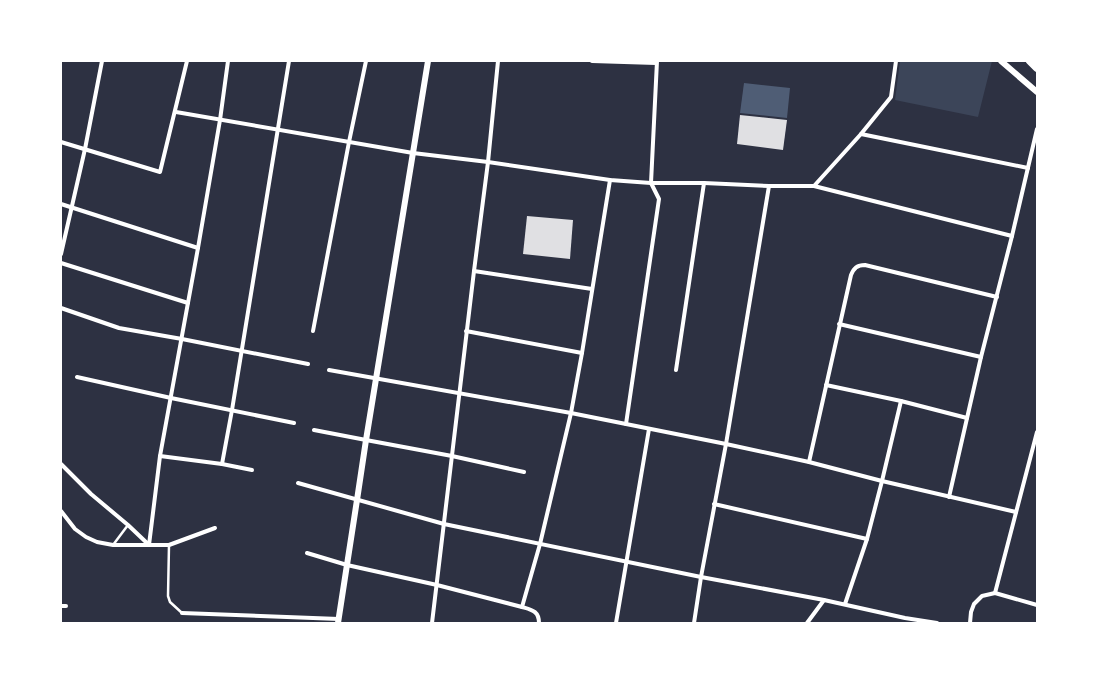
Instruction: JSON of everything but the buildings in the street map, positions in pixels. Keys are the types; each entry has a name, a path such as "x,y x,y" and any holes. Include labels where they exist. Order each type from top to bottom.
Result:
{"highway":[{"path":"1030,61 1037,68"}],"street":[{"path":"61,254 85,149 102,61"},
{"path":"61,142 160,172 176,112 187,61"},
{"path":"149,544 160,456 198,248 220,120 228,61"},
{"path":"222,464 288,61"},
{"path":"313,331 366,61"},
{"path":"182,613 338,621 428,61"},
{"path":"432,623 466,331 488,162 498,61"},
{"path":"592,61 657,62 651,183 659,199 626,424"},
{"path":"814,186 861,134 891,97 896,61"},
{"path":"1001,61 1037,92"},
{"path":"176,112 413,153 488,162 610,180 651,183 814,186 1012,236"},
{"path":"950,497 981,357 1012,236 1037,129"},
{"path":"861,134 1028,168"},
{"path":"522,607 540,544 571,414 610,180"},
{"path":"676,370 704,183"},
{"path":"694,623 714,504 726,444 769,186"},
{"path":"61,204 198,248"},
{"path":"61,263 188,303"},
{"path":"809,462 839,324 851,275 856,267 865,265 997,297"},
{"path":"474,271 592,289"},
{"path":"61,308 119,328 308,364"},
{"path":"839,324 981,357"},
{"path":"466,331 582,353"},
{"path":"329,370 626,424 726,444 809,462 882,482 1016,512"},
{"path":"77,377 294,423"},
{"path":"826,385 901,401 968,418"},
{"path":"845,604 867,539 901,401"},
{"path":"616,623 649,429"},
{"path":"314,430 452,456 524,472"},
{"path":"995,593 1037,432"},
{"path":"160,456 222,464 252,470"},
{"path":"61,464 91,494 149,544"},
{"path":"298,483 444,524 701,577 845,604 904,618 937,623"},
{"path":"714,504 867,539"},
{"path":"61,511 75,529 86,537 97,542 113,545 169,544 215,528"},
{"path":"307,553 347,565 437,585 522,607 534,611 539,617 539,623"},
{"path":"970,623 971,612 974,604 982,596 995,593 1037,605"},
{"path":"807,623 824,600"},
{"path":"61,606 66,606"},
{"path":"901,623 904,618"}],"lane":[{"path":"113,545 128,525"},
{"path":"169,544 168,596 170,602 182,613"}],"shaded area":[{"path":"900,61 992,61 978,117 895,100"},
{"path":"744,83 790,88 787,118 740,113"}]}
